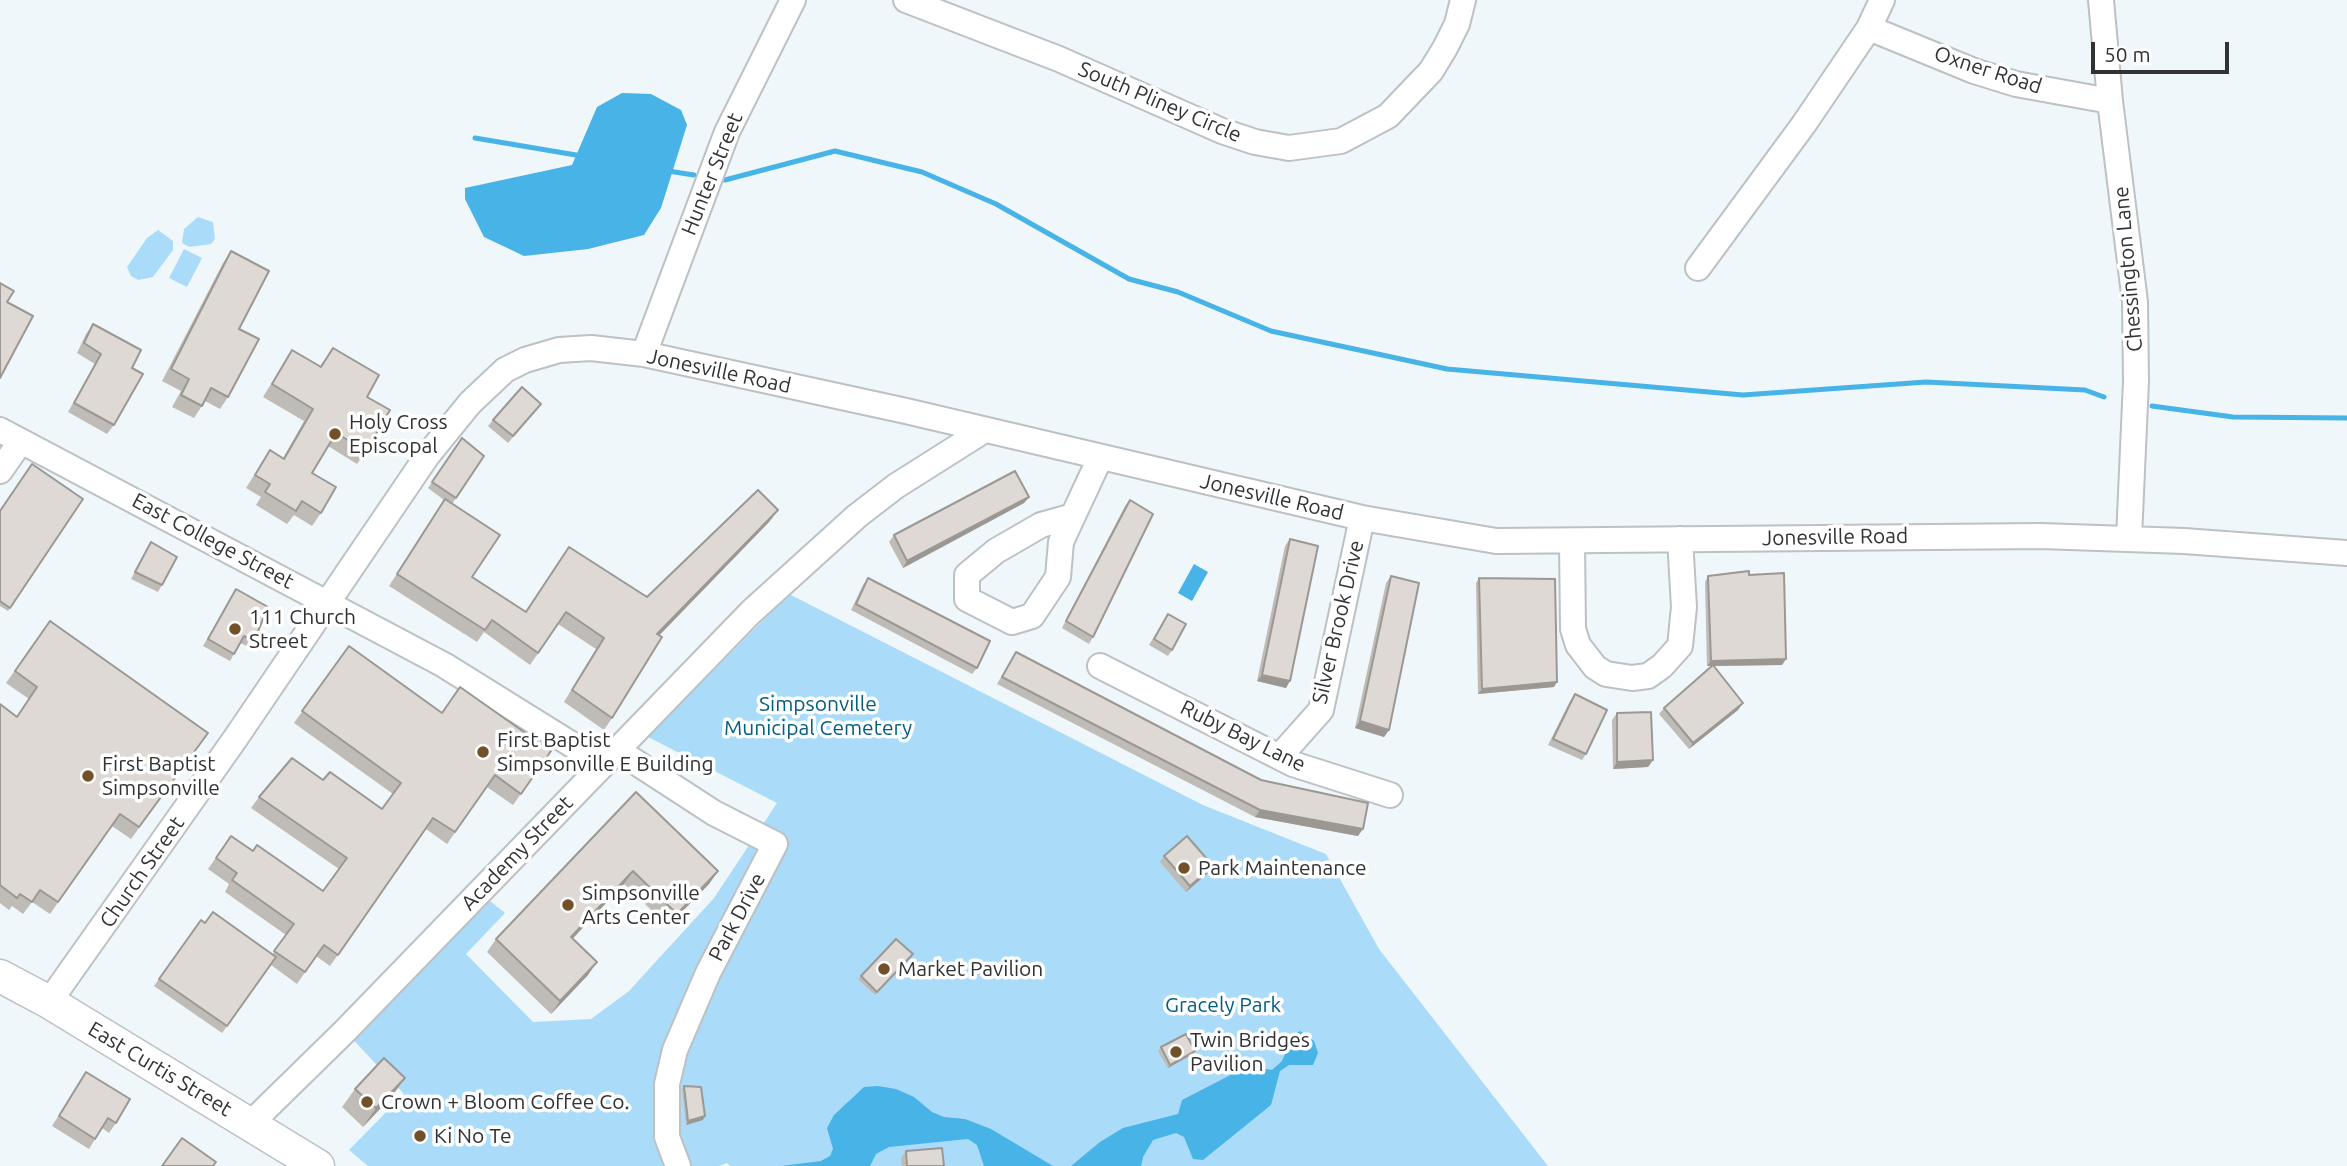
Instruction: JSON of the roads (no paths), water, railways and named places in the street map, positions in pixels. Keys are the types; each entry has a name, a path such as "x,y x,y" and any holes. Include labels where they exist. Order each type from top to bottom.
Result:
{"main road":[{"name":"East Curtis Street","path":"0,976 49,1002 318,1166"}],"street":[{"name":"Hunter Street","path":"644,354 727,132 793,0"},
{"name":"South Pliney Circle","path":"906,0 1059,59 1222,131 1255,142 1289,148 1326,145 1373,126 1410,95 1436,63 1457,24 1463,0"},
{"path":"1698,268 1804,124 1869,27 1882,0"},
{"name":"Chessington Lane","path":"2101,0 2110,101 2135,302 2136,381 2129,538"},
{"name":"Oxner Road","path":"1869,27 1974,71 2016,84 2110,101"},
{"name":"Jonesville Road","path":"327,601 427,456 470,402 505,370 524,360 559,350 607,348 644,354 1362,518 1496,541 1945,535 2129,538 2347,553"},
{"name":"Academy Street","path":"251,1123 345,1031 751,611 805,560 895,486 982,431"},
{"path":"0,471 10,436"},
{"name":"East College Street","path":"10,436 327,601 610,757"},
{"path":"1073,516 1041,525 996,551 967,575 967,599 1012,622 1032,615 1058,577 1061,542 1100,458"},
{"name":"Silver Brook Drive","path":"1282,755 1321,710 1362,518"},
{"path":"1572,541 1573,629 1578,645 1595,667 1606,674 1632,678 1648,676 1662,666 1680,646 1684,607 1680,539"},
{"name":"Church Street","path":"49,1002 235,739 327,601"},
{"name":"Ruby Bay Lane","path":"1100,666 1282,755 1293,764 1390,795"},
{"name":"Park Drive","path":"610,757 775,844 708,973 675,1050 667,1084 667,1137 678,1166"}],"water":[{"path":"622,93 651,94 681,110 687,125 661,208 644,235 588,249 524,256 484,237 465,199 465,188 572,165 597,107"},
{"path":"1194,564 1208,572 1192,601 1178,593"},
{"path":"1300,1031 1314,1041 1318,1053 1313,1065 1289,1065 1280,1071 1271,1105 1203,1160 1193,1159 1184,1137 1176,1133 1153,1140 1141,1166 1071,1166 1100,1142 1123,1128 1178,1114 1182,1100 1248,1066 1272,1070 1282,1061 1293,1035"},
{"path":"864,1087 896,1089 914,1097 932,1112 944,1117 965,1119 991,1129 1053,1166 984,1166 977,1145 968,1139 889,1147 876,1154 870,1166 781,1166 821,1161 830,1156 833,1149 827,1128 834,1115"}],"waterway":[{"path":"475,138 582,156"},
{"path":"725,180 835,151 922,172 996,204 1129,279 1178,292 1271,331 1447,369 1743,395 1926,382 2085,390 2104,397"},
{"path":"668,171 694,175"},
{"path":"2152,406 2233,417 2347,418"}],"place":[{"name":"Holy Cross Episcopal","path":"335,434"},
{"name":"111 Church Street","path":"235,629"},
{"name":"First Baptist Simpsonville E Building","path":"483,752"},
{"name":"First Baptist Simpsonville","path":"88,776"},
{"name":"Park Maintenance","path":"1184,868"},
{"name":"Simpsonville Arts Center","path":"568,905"},
{"name":"Market Pavilion","path":"884,969"},
{"name":"Twin Bridges Pavilion","path":"1176,1052"},
{"name":"Crown + Bloom Coffee Co.","path":"367,1102"},
{"name":"Ki No Te","path":"420,1136"}],"park label":[{"name":"Simpsonville Municipal Cemetery","path":"818,716"},
{"name":"Gracely Park","path":"1223,1005"}]}
